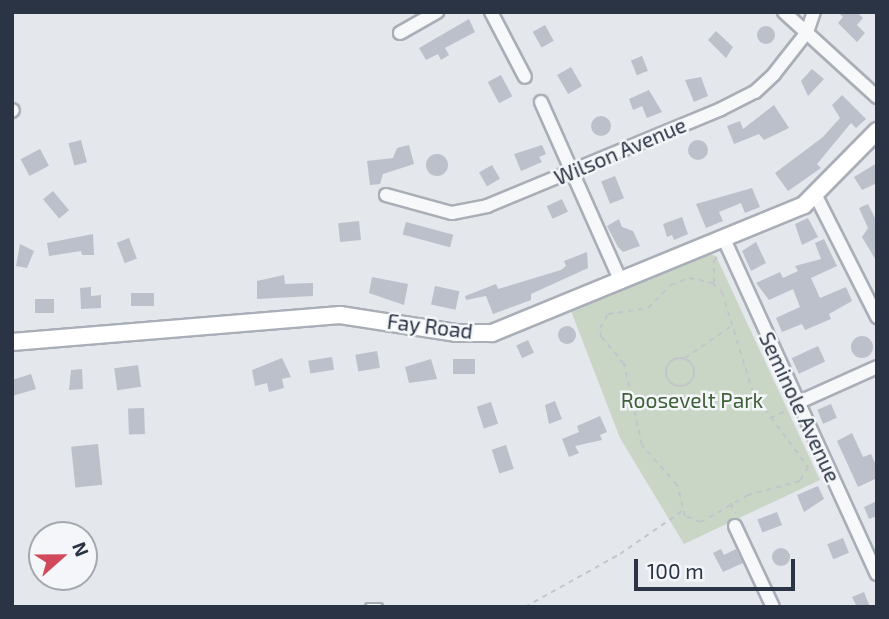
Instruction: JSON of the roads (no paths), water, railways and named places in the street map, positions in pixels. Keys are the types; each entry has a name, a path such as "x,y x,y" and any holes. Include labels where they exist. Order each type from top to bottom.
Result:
{"street":[{"path":"400,33 437,12"},
{"path":"491,12 525,77"},
{"path":"784,12 877,97"},
{"name":"Wilson Avenue","path":"386,195 433,210 465,212 573,172 755,92 790,57 807,32 814,12"},
{"path":"541,102 621,282"},
{"name":"Fay Road","path":"14,340 340,315 456,333 492,333 726,244 816,196 877,131"},
{"path":"816,196 877,317"},
{"name":"Seminole Avenue","path":"726,244 877,574"},
{"path":"798,404 877,367"},
{"path":"735,526 773,607"}],"lane":[{"path":"369,607 379,607"}],"park label":[{"name":"Roosevelt Park","path":"692,400"}]}
